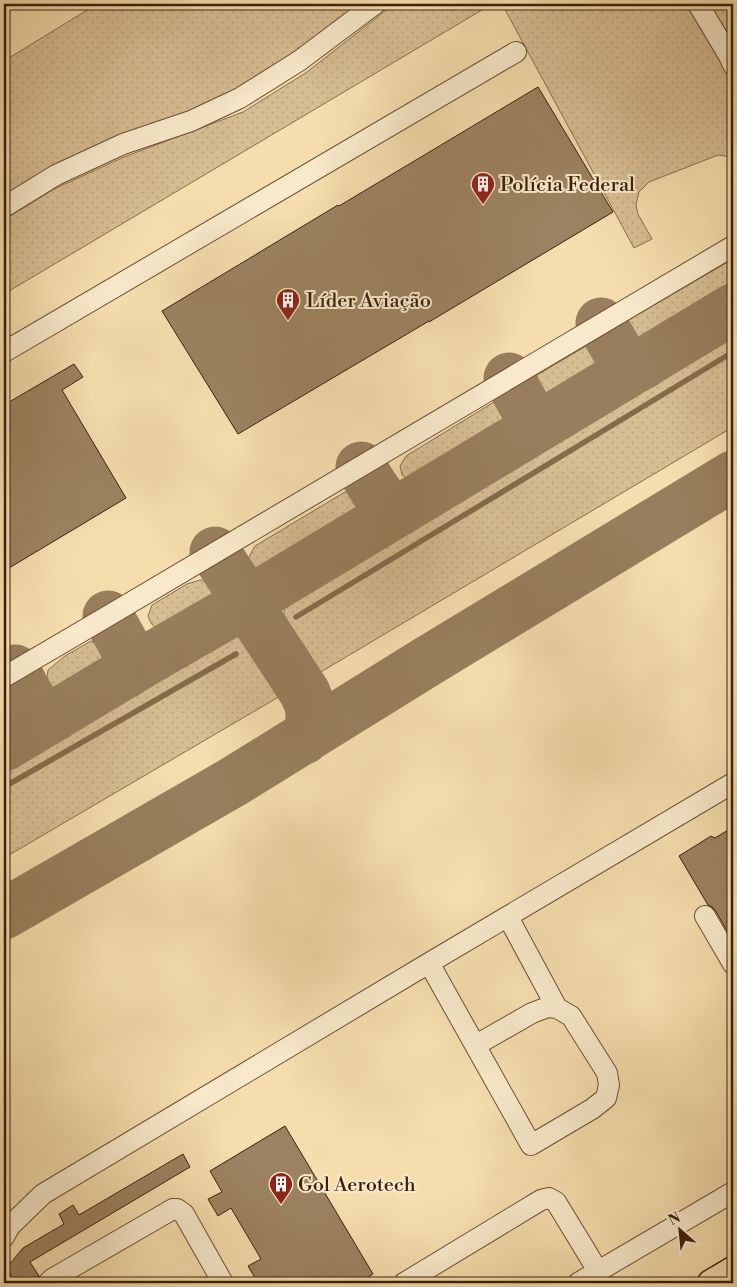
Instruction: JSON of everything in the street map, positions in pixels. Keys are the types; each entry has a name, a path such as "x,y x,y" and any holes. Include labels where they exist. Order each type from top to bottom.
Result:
{"main road":[{"path":"711,1283 733,1270"}],"street":[{"path":"4,207 56,175 123,144 191,121 240,98 299,61 375,4"},
{"path":"698,4 730,56 733,65"},
{"path":"4,352 516,52"},
{"path":"4,677 733,246"},
{"path":"4,1236 10,1226 42,1194 733,784"},
{"path":"705,916 733,964"},
{"path":"508,917 558,1008"},
{"path":"429,963 531,1145 592,1109 606,1098 609,1086 607,1073 571,1016 558,1008 548,1007 532,1012 476,1045"},
{"path":"578,1283 733,1192"},
{"path":"404,1283 541,1200 549,1198 556,1202 598,1271"},
{"path":"48,1283 173,1209 184,1214 223,1283"}],"shaded area":[{"path":"97,4 375,4 301,61 4,202 4,61"},
{"path":"394,4 492,4 4,294 4,220 56,188 124,157 243,112 307,72"},
{"path":"502,4 690,4 703,23 733,77 733,157 718,155 649,182 639,192 636,205 638,214 652,239 634,248"},
{"path":"705,4 733,4 733,55"},
{"path":"733,259 733,296 651,347 641,346 632,341 625,329 627,321"},
{"path":"733,334 733,427 314,676 294,645 286,627 284,611 293,598"},
{"path":"593,342 604,352 602,367 596,376 561,395 549,396 538,390 533,383 537,375"},
{"path":"499,399 506,400 512,406 515,415 510,426 501,434 422,480 411,481 402,475 400,466 406,456"},
{"path":"345,492 355,495 357,498 359,512 357,518 257,577 252,578 247,571 247,567 255,546"},
{"path":"200,580 216,583 228,595 166,631 153,625 148,616 152,605 187,584"},
{"path":"240,632 251,636 261,646 274,672 282,695 4,858 4,764 225,634"},
{"path":"91,641 104,646 108,650 107,666 70,690 57,690 50,685 47,677 48,670 65,656"}],"building":[{"path":"538,87 613,212 238,434 162,311"},
{"path":"74,364 83,377 62,390 126,498 4,571 4,405"},
{"path":"733,827 733,941 715,910 708,905 679,856 711,836 715,838"},
{"name":"Gol Aerotech","path":"285,1126 373,1274 359,1283 258,1283 248,1266 261,1259 231,1208 218,1216 208,1199 222,1192 210,1171"},
{"path":"183,1154 190,1167 30,1262 39,1276 37,1280 30,1283 13,1283 10,1273 4,1277 4,1271 23,1248 64,1224 59,1214 73,1205 79,1215"}],"waterway":[{"path":"296,617 733,352"},
{"path":"4,787 236,654"}],"taxiway":[{"path":"4,746 249,601 733,309"},
{"path":"601,323 621,357 631,364 643,364"},
{"path":"509,378 529,414 549,420"},
{"path":"361,467 383,500 394,507 402,508"},
{"path":"4,914 233,782 733,476"},
{"path":"215,552 236,584 239,596 235,608"},
{"path":"254,615 305,693 311,708 311,724 304,739"},
{"path":"108,616 128,652 129,662 126,673"},
{"path":"15,670 34,704 41,711 56,715"}],"place":[{"name":"Polícia Federal","path":"483,205"},
{"name":"Líder Aviação","path":"288,321"},
{"name":"Gol Aerotech","path":"281,1205"}]}
